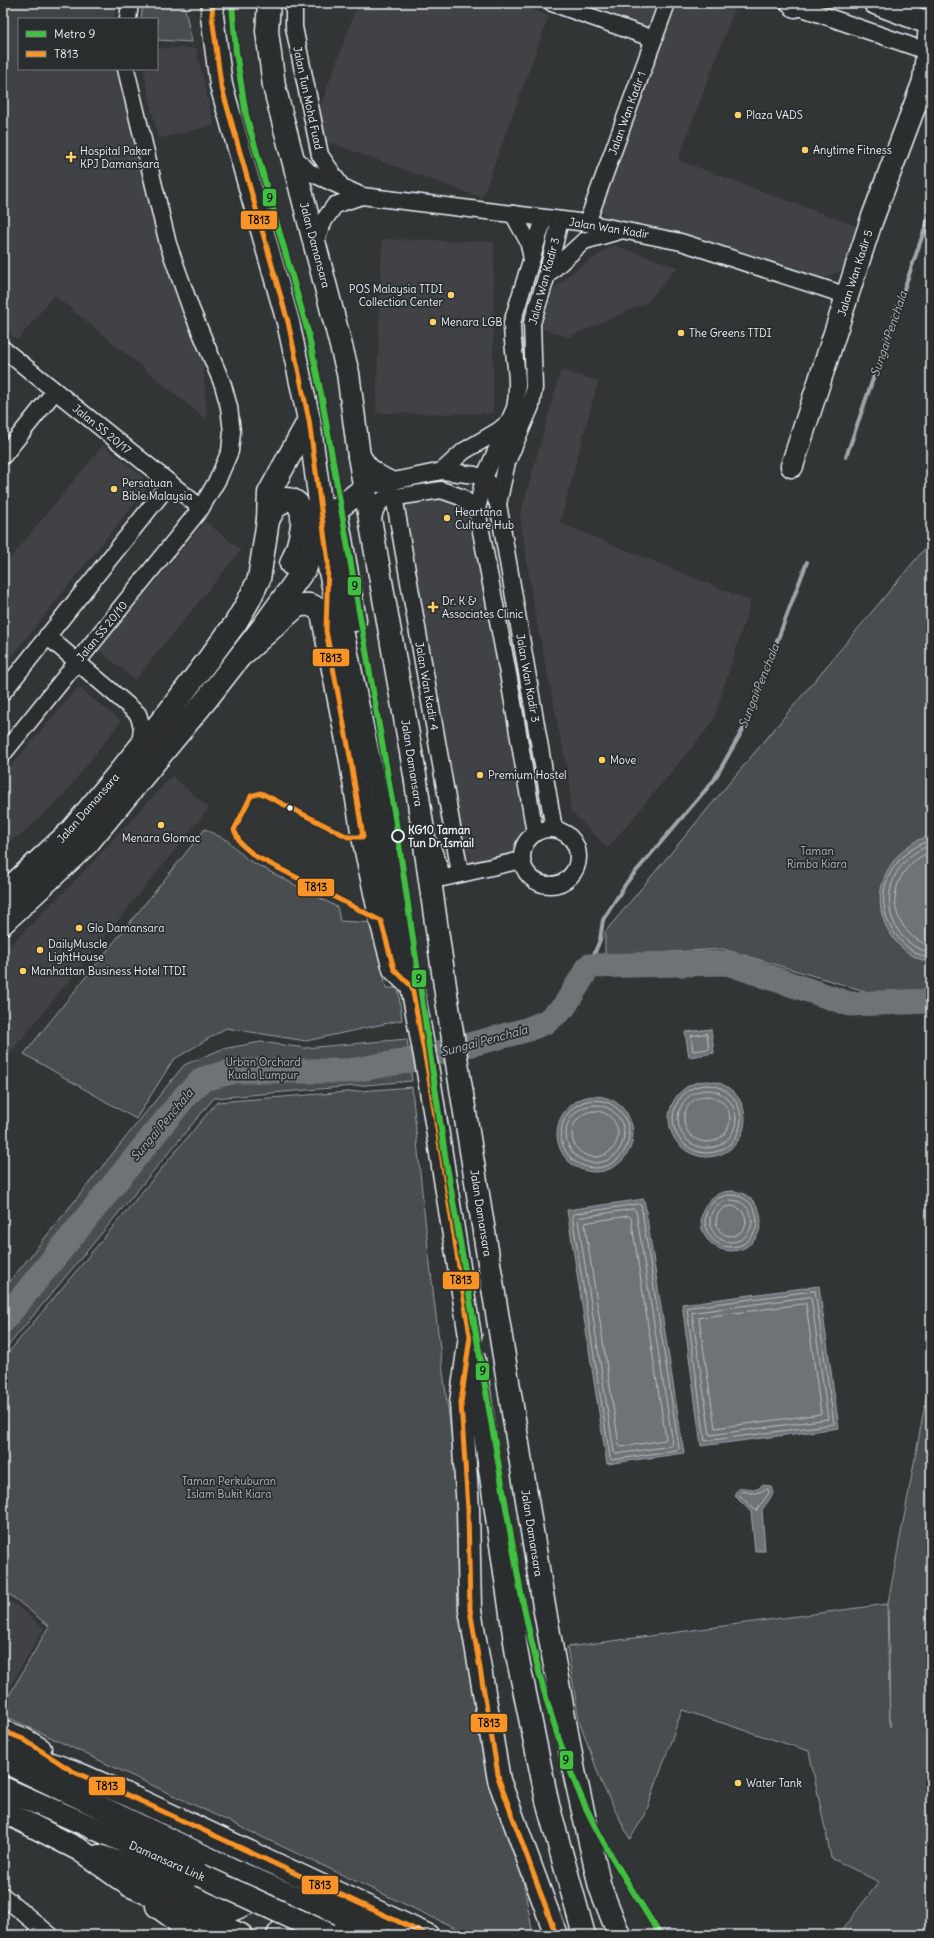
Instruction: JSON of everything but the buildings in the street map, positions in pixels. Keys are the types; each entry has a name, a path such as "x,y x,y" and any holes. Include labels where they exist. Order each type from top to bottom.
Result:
{"main road":[{"name":"Jalan Damansara","path":"269,3 267,31 274,86 348,373 359,456 366,487 421,819 458,1071 544,1606 574,1771 600,1887 619,1935"},
{"path":"875,3 931,22"},
{"path":"210,6 221,85 288,322 309,420 370,711 379,809"},
{"name":"Jalan Wan Kadir 5","path":"792,466 871,222 927,67 931,22"},
{"name":"Jalan Damansara","path":"3,894 71,831 168,713 235,624 259,579 268,520 269,493 309,420"},
{"path":"359,456 366,468 393,490"},
{"name":"Jalan Damansara","path":"3,923 87,844 242,655 262,628 306,567 313,544 329,516 366,487"},
{"path":"262,628 294,558 300,537 302,511 297,503 291,499 285,499 274,509 268,520"},
{"path":"326,631 329,516"},
{"path":"328,562 379,809 428,1072 470,1336 517,1655 548,1805 584,1935"},
{"path":"242,655 298,606 307,603 316,606 322,613 350,756 363,837 381,921 394,969 412,987"},
{"path":"470,1336 461,1403 468,1509 470,1610 499,1780 556,1935"},
{"path":"3,1731 23,1739 72,1771"},
{"path":"3,1748 72,1771 427,1935"},
{"path":"3,1762 240,1873 373,1932"},
{"name":"Damansara Link","path":"3,1788 330,1935"},
{"path":"3,1811 80,1850 130,1867 229,1911 246,1904 253,1890 240,1873"},
{"path":"80,1850 175,1919 188,1935"},
{"path":"129,1886 241,1935"},
{"path":"278,1935 311,1905"},
{"path":"298,1935 311,1905"},
{"path":"337,1935 341,1930 373,1932"}],"street":[{"path":"128,18 130,3"},
{"name":"Jalan Tun Mohd Fuad","path":"294,3 294,27 320,155 341,186"},
{"path":"552,3 654,39"},
{"name":"Jalan Wan Kadir 1","path":"587,223 667,3"},
{"path":"794,4 927,67"},
{"name":"Jalan SS 20/10","path":"3,754 201,508 218,479 230,450 232,432 229,407 223,385 191,309 168,244 126,70"},
{"name":"Jalan Wan Kadir","path":"291,154 309,172 362,196 587,223 623,230 681,242 848,296"},
{"name":"Jalan Wan Kadir","path":"314,242 325,219 335,205 362,196"},
{"path":"513,214 528,241 532,258"},
{"name":"Jalan Wan Kadir 3","path":"535,833 509,679 477,510 484,478 510,421 517,397 517,363 512,340 512,323 544,218"},
{"name":"Jalan Wan Kadir 3","path":"498,504 507,462 531,406 534,388 532,323 547,275 560,220"},
{"path":"547,275 584,241 623,230"},
{"name":"Jalan SS 20/17","path":"3,350 201,508"},
{"path":"3,456 55,391"},
{"path":"372,529 374,510 378,504 393,490 442,472 464,451 498,431 510,421"},
{"path":"442,472 475,475 484,478"},
{"name":"Jalan Wan Kadir 3","path":"484,478 492,487 498,504 554,829"},
{"path":"3,692 170,483"},
{"path":"366,487 393,490 441,490 461,497 477,510"},
{"name":"Jalan Wan Kadir 4","path":"393,490 459,867 463,873"},
{"path":"47,636 138,714 151,716 168,713"},
{"path":"138,714 142,727 140,746"},
{"path":"421,819 443,878 522,860"},
{"path":"547,829 554,829 569,836 575,843 578,852 576,869 570,877 563,882 555,885 546,885 537,882 530,877 525,869 522,860 523,848 535,833 547,829"},
{"path":"3,1896 50,1935"}],"shaded area":[{"name":"Hospital Pakar KPJ Damansara","path":"3,3 115,3 114,18 18,18 18,70 117,70 162,246 203,365 207,420 54,295 18,340 3,328"},
{"path":"358,3 515,3 549,16 482,198 325,141 320,107"},
{"path":"570,3 658,3 648,31"},
{"path":"673,3 737,3 678,160 859,227 843,270 824,278 671,230 606,218 600,202"},
{"path":"158,48 196,48 214,125 158,139 143,70 158,70"},
{"path":"382,239 494,242 493,414 376,413"},
{"path":"613,245 678,267 646,303 569,337 537,327 546,297 569,275"},
{"path":"561,370 598,381 560,523 751,601 713,722 608,848 570,810 570,784 534,608 520,516"},
{"path":"103,445 142,476 146,489 3,667 3,567"},
{"path":"441,495 459,502 473,513 528,827 512,859 464,869 400,502"},
{"path":"205,521 241,550 135,680 99,650"},
{"path":"78,687 121,721 61,798 22,834 3,845 3,775"},
{"name":"Glo Damansara","path":"172,776 209,808 3,1062 3,952 74,882"},
{"path":"3,1595 44,1628 3,1698"}],"green space":[{"path":"143,3 182,3 185,9 192,42 158,40 158,18 141,18"},
{"name":"Taman Rimba Kiara","path":"931,541 931,993 868,992 723,949 605,956 605,932"},
{"path":"205,829 228,841 248,860 337,907 340,921 375,923 386,988 398,988 402,1020 306,1041 226,1028 173,1060 136,1119 24,1054"},
{"name":"Urban Orchard Kuala Lumpur","path":"407,1039 412,1081 214,1098 3,1352 3,1290 184,1065 222,1049 261,1042 305,1048"},
{"name":"Taman Perkuburan Islam Bukit Kiara","path":"412,1087 434,1300 462,1512 478,1618 533,1935 470,1935 3,1715 3,1706 49,1626 3,1589 3,1359 217,1102"},
{"path":"931,1372 931,1935 838,1935 879,1882 831,1858 809,1751 682,1710 645,1815 630,1839 602,1784 579,1720 567,1647 887,1604 890,1727 888,1603"}],"water":[{"path":"931,836 931,962 914,956 899,945 889,932 883,918 880,904 881,890 885,876 901,852 914,842"},
{"path":"711,1029 714,1053 689,1057 685,1032"},
{"path":"707,1081 722,1084 734,1092 742,1104 745,1119 742,1134 734,1146 722,1154 707,1157 692,1154 680,1146 672,1134 669,1119 672,1104 680,1092 692,1084"},
{"path":"595,1096 610,1099 622,1107 630,1119 633,1134 630,1149 622,1161 610,1169 595,1172 580,1169 568,1161 560,1149 557,1134 560,1119 568,1107 580,1099"},
{"path":"731,1191 748,1196 756,1204 761,1221 756,1238 748,1246 731,1251 714,1246 706,1238 701,1221 706,1204 714,1196"},
{"path":"644,1199 684,1453 607,1464 567,1210"},
{"path":"819,1286 839,1428 701,1446 682,1304"},
{"path":"762,1485 771,1486 773,1494 762,1510 765,1551 755,1551 751,1512 736,1497 735,1493 737,1490 743,1488 758,1489"}],"waterway":[{"name":"Sungai Penchala","path":"846,457 931,211"},
{"name":"Sungai Penchala","path":"589,966 600,940 603,920 627,882 714,780 745,726 807,562"},
{"name":"Sungai Penchala","path":"3,1321 186,1095 203,1079 235,1071 349,1071 411,1060 526,1030 546,1022 564,1007 589,966 727,963 850,1004 931,1001"}],"metro line":[{"name":"9","path":"232,3 236,52 246,115 308,332 322,399 395,817 445,1155 525,1614 544,1692 560,1742 579,1792 606,1847 660,1935"}],"transit line":[{"name":"T813","path":"213,3 212,16 221,85 288,322 309,420 328,562 326,631 350,756 363,837 348,837 261,793 251,796 234,830 241,844 255,856 381,921 394,969 412,987 428,1072 470,1336 461,1403 468,1509 470,1610 499,1780 556,1935"},
{"name":"T813","path":"3,1731 23,1739 72,1771 132,1797 427,1935"}],"place":[{"name":"Plaza VADS","path":"738,115"},
{"name":"Anytime Fitness","path":"805,150"},
{"name":"Hospital Pakar KPJ Damansara","path":"71,157"},
{"name":"POS Malaysia TTDI Collection Center","path":"451,295"},
{"name":"Menara LGB","path":"433,322"},
{"name":"The Greens TTDI","path":"681,333"},
{"name":"Persatuan Bible Malaysia","path":"114,489"},
{"name":"Heartana Culture Hub","path":"447,518"},
{"name":"Dr. K & Associates Clinic","path":"433,607"},
{"name":"Move","path":"602,760"},
{"name":"Premium Hostel","path":"480,775"},
{"name":"Menara Glomac","path":"161,825"},
{"name":"KG10 Taman Tun Dr Ismail","path":"398,836"},
{"name":"Glo Damansara","path":"79,928"},
{"name":"DailyMuscle LightHouse","path":"40,950"},
{"name":"Manhattan Business Hotel TTDI","path":"23,971"},
{"name":"Water Tank","path":"738,1783"}]}
